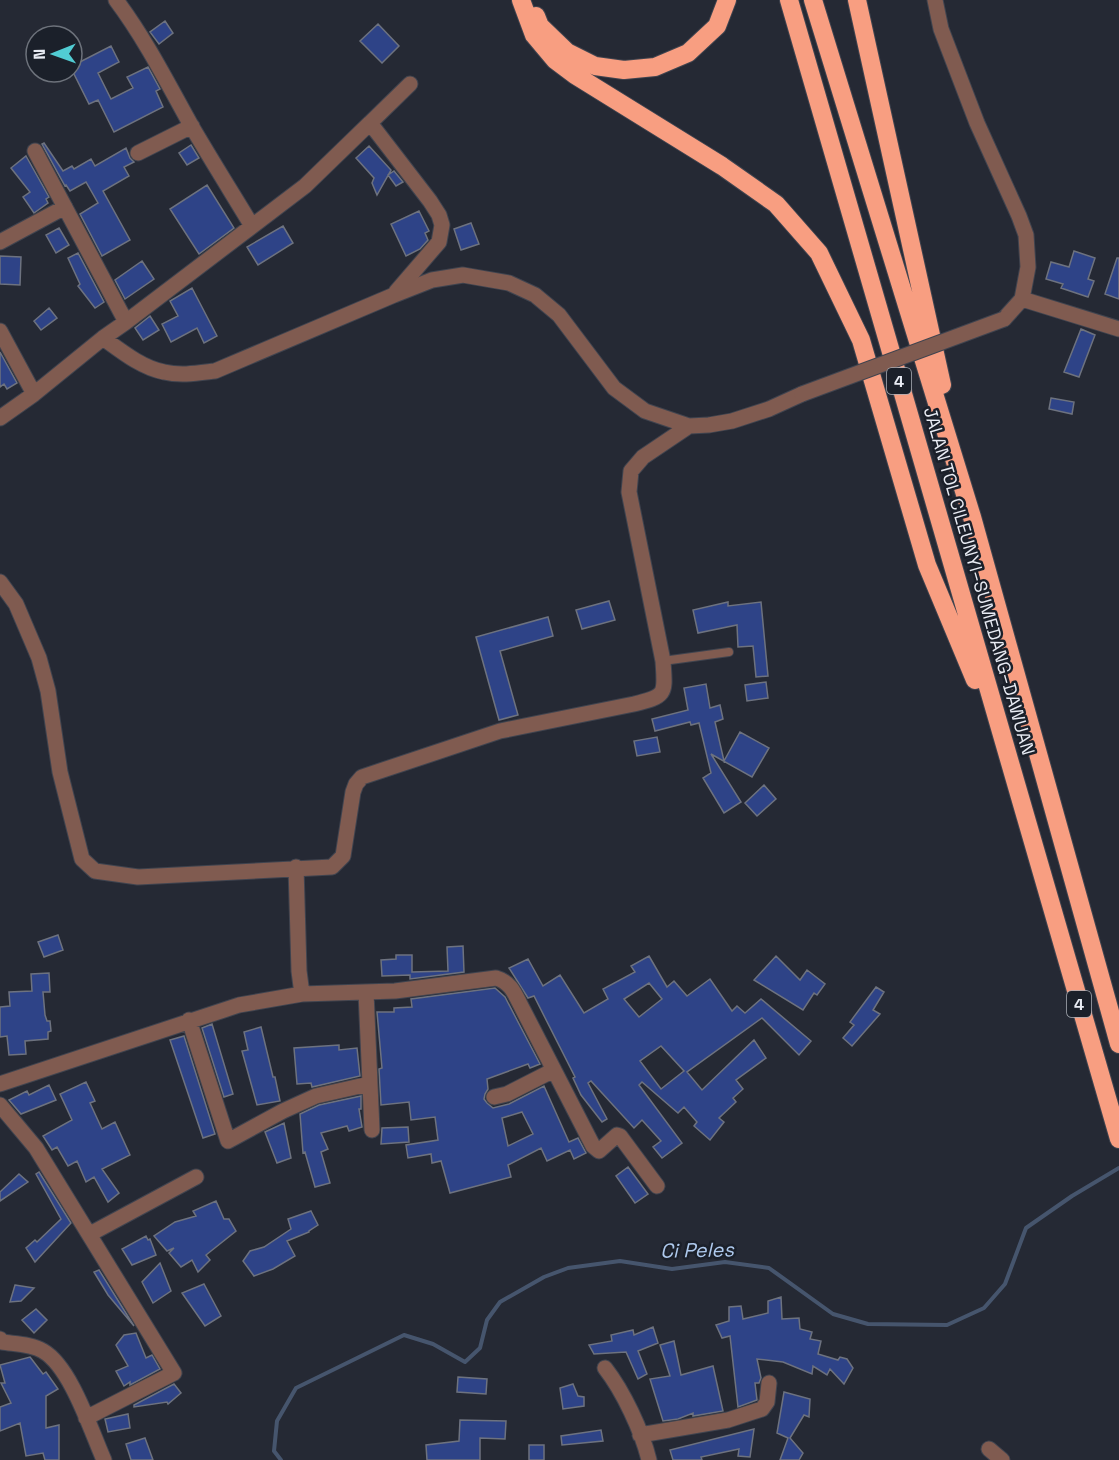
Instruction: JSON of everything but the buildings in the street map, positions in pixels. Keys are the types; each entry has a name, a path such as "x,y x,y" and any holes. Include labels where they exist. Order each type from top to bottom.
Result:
{"highway":[{"path":"521,0 534,35 555,60 575,75 722,166 776,204 819,253 861,340 927,565 1009,762"},
{"path":"530,0 540,26 567,52 595,66 624,70 655,67 688,53 717,26 727,0"},
{"name":"JALAN TOL CILEUNYI–SUMEDANG–DAWUAN","path":"789,0 1119,1139"},
{"name":"JALAN TOL CILEUNYI–SUMEDANG–DAWUAN","path":"813,0 972,517 1119,1044"},
{"path":"857,0 972,517"}],"street":[{"path":"116,0 132,21 162,70 192,126 252,226"},
{"path":"103,338 126,355 163,372 187,374 215,371 432,280 463,275 508,283 535,295 559,315 614,388 645,411 689,426 732,421 769,409 802,394 1004,319 1022,299 1028,267 1026,235 977,123 941,29 935,0"},
{"path":"0,418 305,186 410,84"},
{"path":"369,123 430,201 442,225 439,242 394,295"},
{"path":"138,153 192,126"},
{"path":"35,151 126,322"},
{"path":"0,242 65,207"},
{"path":"1022,299 1119,329"},
{"path":"0,331 34,394"},
{"path":"0,582 16,604 39,658 48,691 60,772 82,859 95,871 138,878 297,867 332,867 343,856 353,792 362,777 500,730 654,699 661,695 664,689 663,661 629,492 631,471 643,457 689,426"},
{"path":"297,867 299,971 302,994"},
{"path":"0,1084 239,1005 302,994 395,991 496,978 509,984 596,1150 603,1149 620,1136 657,1186"},
{"path":"366,992 372,1130"},
{"path":"189,1020 228,1141 316,1096 369,1084"},
{"path":"494,1097 507,1094 554,1070"},
{"path":"0,1105 36,1148 174,1373 86,1418"},
{"path":"90,1234 196,1177"},
{"path":"1,1342 43,1350 58,1364 75,1394 104,1460"},
{"path":"605,1368 613,1379 649,1460"},
{"path":"640,1436 728,1420 762,1409 767,1402 769,1383"},
{"path":"988,1449 1002,1460"}],"lane":[{"path":"663,661 729,652"}],"waterway":[{"name":"Ci Peles","path":"281,1460 274,1451 277,1421 296,1388 404,1335 433,1344 465,1362 480,1348 487,1320 500,1302 544,1277 568,1268 620,1261 672,1269 725,1262 769,1268 833,1314 868,1324 947,1325 984,1308 1005,1284 1026,1228 1072,1196 1119,1168"}]}
